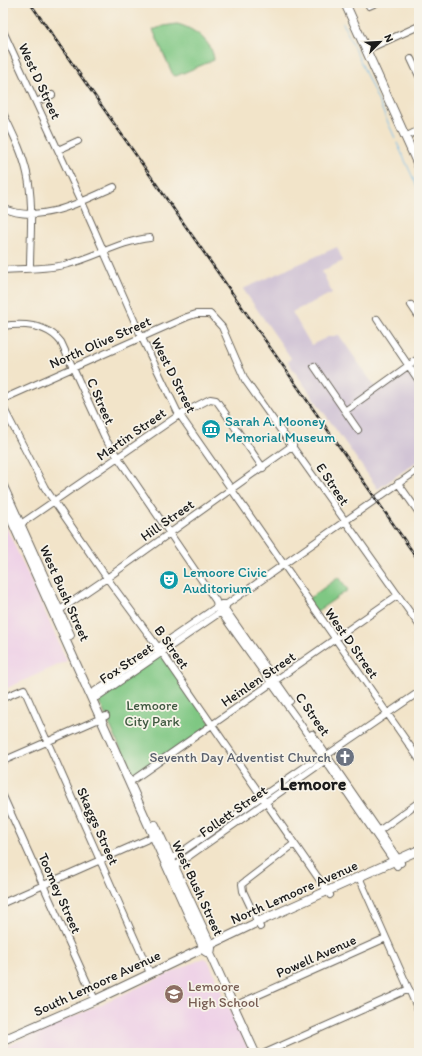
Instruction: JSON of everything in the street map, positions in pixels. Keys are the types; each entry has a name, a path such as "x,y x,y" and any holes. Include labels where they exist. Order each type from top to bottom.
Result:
{"main road":[{"path":"345,3 419,167"},
{"name":"West Bush Street","path":"3,487 17,526 255,1053"},
{"name":"West Bush Street","path":"3,501 17,526"},
{"name":"North Lemoore Avenue","path":"207,949 398,862 419,850"},
{"name":"North Lemoore Avenue","path":"398,862 419,855"},
{"name":"South Lemoore Avenue","path":"3,1040 95,1000 150,973 207,949"}],"street":[{"path":"369,6 376,3"},
{"path":"366,50 419,26"},
{"name":"West D Street","path":"3,31 82,202 141,336 180,415 419,759"},
{"path":"411,59 419,76"},
{"path":"36,102 52,95"},
{"path":"3,113 21,152 27,173 30,213 30,268"},
{"path":"405,137 419,130"},
{"path":"58,150 78,141"},
{"path":"3,208 11,211 30,213 57,210 82,202 114,187"},
{"path":"3,270 30,268 42,269 65,265 125,242 150,238"},
{"path":"411,305 419,317"},
{"name":"North Olive Street","path":"3,399 141,336 192,315 208,314"},
{"name":"E Street","path":"208,314 214,317 222,327 244,380 293,445 345,522 419,625"},
{"path":"377,319 419,381"},
{"name":"C Street","path":"3,326 33,325 50,331 61,342 106,440 398,862"},
{"path":"345,411 419,358"},
{"path":"314,366 358,430"},
{"name":"Martin Street","path":"17,526 180,415 210,399 216,400 263,468"},
{"name":"B Street","path":"3,407 38,477 54,501 328,893"},
{"name":"Hill Street","path":"56,612 107,578 231,489 263,468 293,445"},
{"name":"Fox Street","path":"94,695 160,651 221,606 284,565 419,469"},
{"path":"398,484 419,513"},
{"name":"Heinlen Street","path":"132,780 398,596"},
{"name":"Skaggs Street","path":"3,698 24,689 150,973"},
{"name":"Follett Street","path":"170,865 261,798 325,757 419,692"},
{"path":"3,762 103,717"},
{"name":"Follett Street","path":"170,865 265,804 325,757"},
{"name":"Toomey Street","path":"3,796 95,1000"},
{"path":"377,832 419,802"},
{"path":"3,903 157,836"},
{"path":"259,924 243,891 242,884 294,844"},
{"path":"360,879 419,1012"},
{"name":"Powell Avenue","path":"234,1006 386,938"},
{"path":"265,1053 409,989"}],"shaded area":[{"path":"337,247 343,261 322,271 332,293 292,312 311,345 328,337 339,335 378,391 406,371 419,390 419,460 378,489 288,362 291,358 243,289"},
{"path":"3,520 67,661 3,690"},
{"name":"Lemoore High School","path":"204,958 208,960 250,1053 3,1053 3,1048"}],"green space":[{"path":"177,24 196,32 202,37 210,47 214,60 176,76 173,75 153,30 163,26"},
{"path":"339,577 348,590 316,612 307,600"},
{"name":"Lemoore City Park","path":"162,653 212,725 134,778 97,697"}],"waterway":[{"path":"343,23 395,138"},
{"path":"397,143 419,191"}],"railway":[{"path":"30,3 419,561"}],"place":[{"name":"Sarah A. Mooney Memorial Museum","path":"211,429"},
{"name":"Lemoore Civic Auditorium","path":"169,580"},
{"name":"Seventh Day Adventist Church","path":"345,757"},
{"name":"Lemoore High School","path":"174,994"}],"district":[{"name":"Lemoore","path":"313,784"}]}
